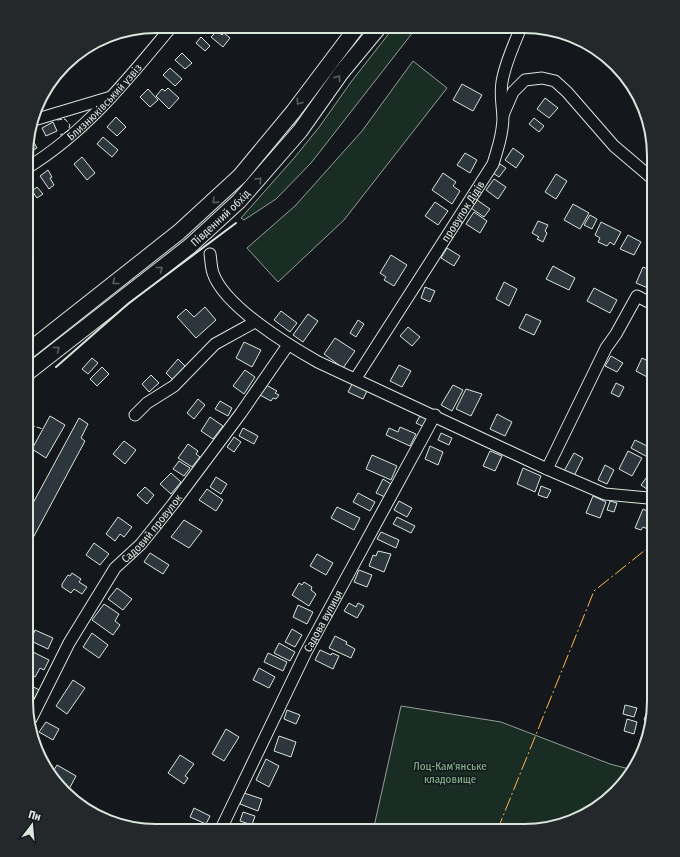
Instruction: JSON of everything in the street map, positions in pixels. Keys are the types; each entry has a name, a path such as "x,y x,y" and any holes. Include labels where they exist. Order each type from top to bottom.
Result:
{"main road":[{"name":"Південний обхід","path":"33,347 179,232 240,176 288,118 352,33"},
{"name":"Південний обхід","path":"33,368 190,246 239,201 300,131 341,73 374,33"}],"street":[{"name":"Близнюківський узвіз","path":"33,164 58,147 112,97 166,33"},
{"name":"провулок Дідів","path":"356,378 493,164 501,138 503,116 500,98 502,80 509,56 519,33"},
{"path":"503,116 513,92 525,80 542,78 555,81 568,92 614,146 647,174"},
{"path":"39,119 112,97"},
{"path":"210,254 213,273 227,296 255,322 288,345 318,362 356,378 547,469 605,494 647,498"},
{"path":"547,469 606,348 616,334 637,296 647,301"},
{"path":"135,415 147,403 174,386 215,344 255,322"},
{"name":"Садовий провулок","path":"34,713 69,643 114,568 141,544 173,504 241,413 288,345"},
{"name":"Садова вулиця","path":"223,824 306,652 435,415"}],"green space":[{"path":"389,33 412,33 311,163 276,199 244,220 241,218 295,157 320,126 351,82"},
{"path":"413,61 447,88 344,220 278,282 247,248 295,206 362,131"},
{"name":"Лоц-Кам'янcьке кладовище","path":"401,706 501,722 610,764 626,768 622,776 599,799 586,808 556,820 532,824 375,824"}],"building":[{"path":"215,33 220,33 222,35 224,33 230,38 223,47 211,37"},
{"path":"201,37 210,46 205,51 196,43"},
{"path":"182,53 192,63 185,69 175,60"},
{"path":"170,68 182,79 175,86 163,75"},
{"path":"462,84 482,95 473,111 453,100"},
{"path":"168,88 179,98 169,109 156,96 162,89 165,91"},
{"path":"148,89 158,100 150,107 140,97"},
{"path":"545,98 558,108 549,118 537,109"},
{"path":"116,117 126,127 117,136 107,127"},
{"path":"534,118 544,126 539,132 529,124"},
{"path":"53,122 57,131 46,136 42,128"},
{"path":"103,137 118,150 112,157 97,144"},
{"path":"34,142 37,148 33,150"},
{"path":"513,148 524,156 516,168 505,160"},
{"path":"465,153 477,160 470,173 457,165"},
{"path":"82,157 95,173 87,180 74,164"},
{"path":"500,164 506,168 499,177 493,173"},
{"path":"48,170 54,185 49,189 40,176"},
{"path":"443,173 456,182 453,186 460,191 452,204 432,190"},
{"path":"556,174 567,181 556,199 545,192"},
{"path":"494,179 506,187 498,199 486,190"},
{"path":"37,187 43,194 37,198 33,190"},
{"path":"477,200 490,209 484,217 471,208"},
{"path":"435,202 448,211 438,225 425,216"},
{"path":"573,204 589,213 580,229 564,220"},
{"path":"474,212 487,221 480,233 466,224"},
{"path":"590,215 597,219 592,229 584,225"},
{"path":"538,221 548,225 545,231 547,233 543,242 537,239 539,237 532,233"},
{"path":"601,222 621,232 614,245 610,242 607,246 598,242 600,238 595,235"},
{"path":"628,235 641,242 634,255 620,249"},
{"path":"447,248 460,256 454,266 441,258"},
{"path":"391,255 407,265 394,286 384,280 386,277 380,273"},
{"path":"553,266 575,278 569,290 546,279"},
{"path":"643,267 647,269 647,288 636,283"},
{"path":"504,282 517,289 509,306 496,299"},
{"path":"425,287 435,291 430,302 421,298"},
{"path":"594,288 617,300 610,313 587,301"},
{"path":"205,307 216,320 196,338 177,317 186,309 194,317"},
{"path":"281,311 297,323 290,332 274,320"},
{"path":"308,314 318,321 303,342 293,335"},
{"path":"526,314 541,321 534,335 519,328"},
{"path":"358,320 364,324 356,337 350,333"},
{"path":"408,327 420,337 412,346 400,336"},
{"path":"335,338 355,351 343,368 324,354"},
{"path":"244,342 261,350 252,367 236,358"},
{"path":"611,356 623,363 617,372 605,366"},
{"path":"92,358 98,363 88,374 82,369"},
{"path":"642,358 647,360 647,377 636,371"},
{"path":"178,359 185,366 173,380 166,373"},
{"path":"399,365 411,371 402,387 390,381"},
{"path":"102,367 109,374 97,386 90,379"},
{"path":"245,370 255,377 244,394 233,386"},
{"path":"151,375 159,383 149,392 142,384"},
{"path":"353,382 368,389 363,399 348,392"},
{"path":"616,383 624,387 619,397 611,393"},
{"path":"266,385 277,391 275,393 279,395 276,399 273,398 271,401 260,395"},
{"path":"453,385 463,390 452,411 441,405"},
{"path":"466,389 482,394 471,416 456,409"},
{"path":"198,399 205,405 194,419 187,413"},
{"path":"220,401 232,408 228,416 215,409"},
{"path":"421,414 428,418 424,427 416,423"},
{"path":"497,414 512,422 505,436 490,429"},
{"path":"50,416 65,425 46,458 33,450"},
{"path":"210,417 223,426 213,439 201,431"},
{"path":"79,418 88,424 81,438 85,441 33,538 33,503"},
{"path":"400,427 416,434 410,446 386,435 389,428 398,432"},
{"path":"243,428 258,436 254,444 239,436"},
{"path":"441,433 452,438 449,445 438,440"},
{"path":"234,437 241,442 234,452 227,447"},
{"path":"635,440 647,446 647,457 631,448"},
{"path":"124,441 136,450 125,464 113,454"},
{"path":"188,444 198,451 196,454 200,457 192,467 178,458"},
{"path":"430,446 443,452 438,465 425,459"},
{"path":"490,451 502,456 495,471 483,466"},
{"path":"628,451 642,458 632,476 619,469"},
{"path":"574,453 583,458 574,476 564,471"},
{"path":"372,455 397,466 391,480 366,469"},
{"path":"179,461 190,468 184,476 173,469"},
{"path":"605,465 614,470 607,484 598,480"},
{"path":"523,468 541,476 535,492 517,484"},
{"path":"171,473 181,482 171,494 160,484"},
{"path":"216,477 227,484 221,494 210,487"},
{"path":"647,477 647,489 641,485"},
{"path":"383,479 391,484 385,497 376,493"},
{"path":"541,486 551,490 547,498 538,495"},
{"path":"145,487 154,495 147,504 137,495"},
{"path":"207,489 223,500 216,511 199,500"},
{"path":"358,493 375,502 370,511 353,502"},
{"path":"593,496 606,502 600,518 586,513"},
{"path":"399,501 412,508 407,517 394,510"},
{"path":"610,501 617,503 614,512 607,510"},
{"path":"337,507 360,518 354,530 331,518"},
{"path":"643,509 647,511 647,529 643,527 641,530 635,528"},
{"path":"118,517 132,527 124,537 120,534 115,541 106,534"},
{"path":"397,517 415,526 411,533 393,524"},
{"path":"184,520 202,531 189,548 171,537"},
{"path":"381,532 399,540 396,548 377,539"},
{"path":"94,543 109,554 100,565 86,555"},
{"path":"378,551 391,554 384,572 369,566 373,555 376,556"},
{"path":"150,553 169,565 163,574 144,562"},
{"path":"317,554 333,563 326,575 310,566"},
{"path":"359,570 372,575 367,587 354,582"},
{"path":"72,573 81,579 79,582 87,587 82,594 74,589 71,593 62,587 62,584 68,575 70,576"},
{"path":"304,582 312,587 311,590 316,594 309,606 292,595 299,583 302,585"},
{"path":"117,588 132,599 123,610 108,599"},
{"path":"349,603 356,607 358,603 364,606 357,618 344,611"},
{"path":"104,604 119,614 115,621 120,625 113,635 92,620"},
{"path":"298,605 313,612 307,624 293,617"},
{"path":"292,629 302,635 295,647 285,642"},
{"path":"35,630 53,638 48,649 33,642"},
{"path":"92,633 108,645 99,658 83,647"},
{"path":"335,636 347,642 346,644 355,649 351,658 329,648"},
{"path":"279,643 295,652 290,661 274,653"},
{"path":"320,650 331,655 332,653 339,656 333,669 315,660"},
{"path":"33,652 49,660 44,670 40,668 35,677 33,676"},
{"path":"268,653 287,662 283,671 264,662"},
{"path":"259,668 275,677 269,688 253,680"},
{"path":"73,680 85,688 67,714 56,706"},
{"path":"33,686 39,690 34,699 33,698"},
{"path":"625,705 637,708 634,717 623,714"},
{"path":"287,710 300,715 296,724 284,719"},
{"path":"627,719 637,722 634,734 624,731"},
{"path":"46,722 59,729 53,740 39,732"},
{"path":"226,729 239,737 224,761 212,754"},
{"path":"279,736 296,742 291,757 274,751"},
{"path":"180,755 194,764 185,776 188,778 184,784 168,773"},
{"path":"266,759 279,766 269,787 256,780"},
{"path":"57,765 76,776 69,788 58,776 54,770"},
{"path":"244,793 262,799 258,811 240,804"},
{"path":"194,808 210,816 206,824 190,817"},
{"path":"243,812 255,816 252,824 240,821"}],"fence":[{"path":"57,120 65,119 70,125 68,131 60,135"},
{"path":"33,426 43,429"}],"wall":[{"path":"56,367 129,303 236,223"}],"power":[{"path":"500,824 594,591 647,549"}]}
